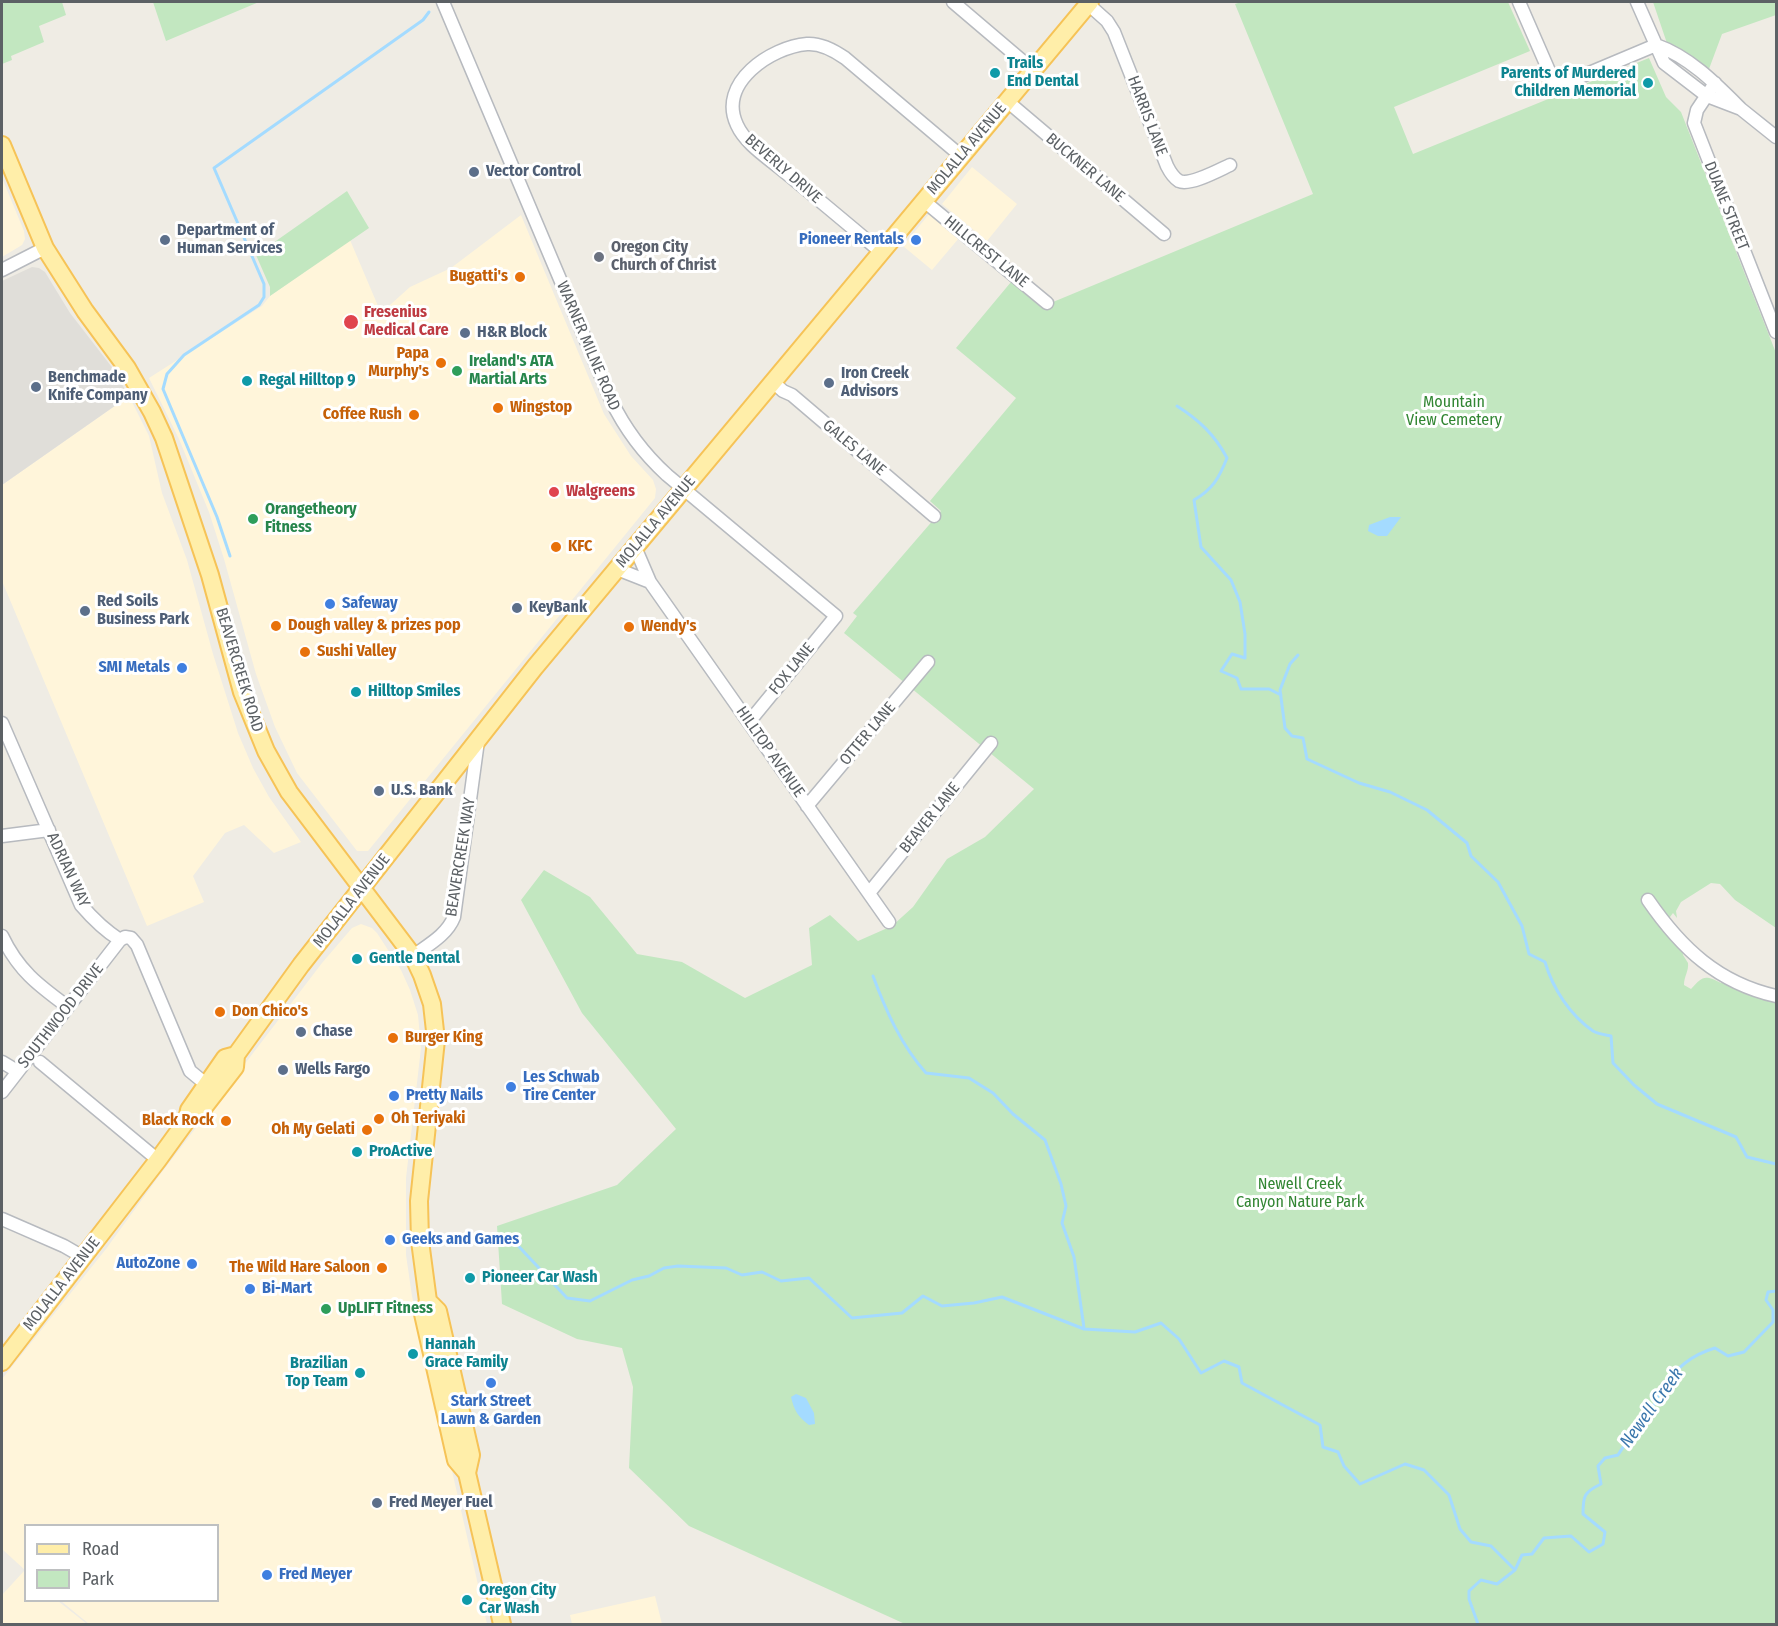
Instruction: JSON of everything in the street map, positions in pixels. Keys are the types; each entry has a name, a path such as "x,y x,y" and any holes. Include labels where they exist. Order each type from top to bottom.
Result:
{"main road":[{"name":"MOLALLA AVENUE","path":"187,1120 197,1116 235,1066 236,1055 301,965 535,667 1089,3"},
{"name":"BEAVERCREEK ROAD","path":"2,145 45,248 85,311 127,368 160,429 210,575 242,692 266,751 285,785 413,956 426,984 436,1026 436,1053 419,1201 420,1248 428,1301 423,1314 456,1460 467,1473"},
{"name":"MOLALLA AVENUE","path":"2,1362 158,1160 187,1120 189,1110 225,1058 236,1055"},
{"name":"BEAVERCREEK ROAD","path":"428,1301 438,1311 471,1455 467,1473 502,1624"},
{"path":"434,1360 446,1383 454,1419 459,1426 464,1426"}],"street":[{"name":"WARNER MILNE ROAD","path":"443,2 614,407 642,450 683,489 836,616"},
{"path":"954,2 1033,70"},
{"path":"1519,2 1556,87 1656,45 1674,52 1715,83 1741,109 1776,137"},
{"path":"1637,2 1664,63 1707,96 1741,109"},
{"name":"HARRIS LANE","path":"1089,3 1107,21 1114,32 1167,166 1174,177 1184,183 1191,182 1230,165"},
{"name":"BEVERLY DRIVE","path":"881,252 761,152 741,132 733,107 737,89 746,74 764,60 789,49 809,44 829,48 845,58 961,156"},
{"name":"DUANE STREET","path":"1715,83 1695,116 1697,133 1776,332"},
{"name":"BUCKNER LANE","path":"1007,101 1164,234"},
{"name":"HILLCREST LANE","path":"924,201 1047,303"},
{"path":"2,270 45,248"},
{"name":"GALES LANE","path":"772,382 792,395 934,516"},
{"name":"HILLTOP AVENUE","path":"635,547 650,582 889,922"},
{"path":"617,569 650,582"},
{"name":"FOX LANE","path":"749,722 836,616"},
{"name":"OTTER LANE","path":"807,806 928,662"},
{"name":"ADRIAN WAY","path":"2,723 81,905 95,922 120,940 125,937 131,938 137,945 190,1071 207,1085"},
{"name":"BEAVERCREEK WAY","path":"413,956 440,936 453,921 456,912 464,835 478,740"},
{"name":"BEAVER LANE","path":"869,893 991,743"},
{"path":"2,836 49,830"},
{"path":"1648,900 1665,925 1695,956 1714,971 1776,996"},
{"path":"2,936 11,956 34,982 68,1007"},
{"name":"SOUTHWOOD DRIVE","path":"2,1092 120,940"},
{"path":"2,1062 17,1071"},
{"path":"40,1062 158,1160"},
{"path":"2,1219 64,1246 82,1257"}],"shaded area":[{"path":"972,167 1017,204 987,241 942,204"},
{"path":"2,178 24,231 25,239 22,245 2,257"},
{"path":"929,214 959,238 932,270 903,246"},
{"path":"521,215 604,414 631,456 653,480 656,489 655,498 368,851 357,851 297,773 275,727 256,674 209,512 179,439 149,378 262,306 270,296 350,240 381,313 410,287 451,268"},
{"path":"32,267 45,272 70,313 111,366 129,396 2,485 2,281"},
{"name":"Red Soils Business Park","path":"129,396 149,436 162,493 187,560 238,733 269,797 301,842 274,853 244,825 225,833 193,876 204,902 147,926 2,581 2,485"},
{"path":"361,924 372,928 377,933 401,970 418,1015 421,1048 406,1178 406,1255 412,1296 487,1624 89,1624 62,1602 219,1602 219,1524 24,1524 24,1569 2,1549 2,1379 106,1249 322,963 352,928"},
{"path":"24,1571 24,1602 59,1602 87,1624 2,1624 2,1595"},
{"path":"655,1596 662,1624 572,1624 570,1615"}],"green space":[{"path":"2,2 62,2 66,15 39,26 44,42 11,56 12,60 2,64"},
{"path":"153,2 259,2 166,41"},
{"name":"Newell Creek Canyon Nature Park","path":"1241,2 1508,2 1530,51 1394,107 1413,154 1649,58 1666,97 1681,112 1776,353 1776,928 1735,900 1720,884 1711,883 1681,902 1676,911 1677,918 1673,913 1667,921 1682,943 1683,955 1688,963 1684,985 1691,989 1701,979 1711,978 1721,983 1727,980 1776,993 1776,1624 905,1624 689,1526 629,1468 633,1387 622,1348 577,1339 502,1304 497,1226 617,1185 676,1129 582,1013 521,900 544,870 590,897 637,954 682,962 745,998 812,965 809,928 830,915 858,941 892,926 913,907 947,859 985,837 1034,789 844,633 857,616 853,613 941,511 930,501 1016,398 956,348 1011,282 1041,307 1313,194 1235,4"},
{"path":"1653,2 1776,2 1776,15 1722,34 1709,69 1673,61"},
{"path":"347,191 369,228 270,296 270,287 256,255"}],"water":[{"path":"1390,517 1401,517 1387,536 1378,536 1368,531 1369,525"},
{"path":"796,1394 806,1398 814,1413 815,1424 809,1425 797,1413 791,1397"}],"waterway":[{"path":"230,556 217,517 163,389 167,374 184,355 259,305 264,297 264,284 214,168 423,20 429,12"},
{"path":"1177,406 1206,429 1227,458 1215,482 1194,500 1201,547 1231,580 1240,602 1245,634 1245,658 1232,654 1221,671 1237,678 1241,689 1269,689 1281,695"},
{"path":"1298,655 1290,664 1280,690 1285,728 1292,736 1303,738 1307,759 1359,783 1390,792 1427,810 1467,843 1471,856 1498,882 1522,926 1529,954 1545,962 1558,991 1577,1017 1593,1031 1611,1036 1613,1063 1634,1085 1657,1104 1736,1137 1747,1157 1776,1164"},
{"path":"873,976 895,1027 909,1051 926,1073 969,1078 993,1093 1013,1114 1045,1140 1061,1184 1066,1206 1062,1223 1074,1257 1084,1328"},
{"path":"509,1236 567,1298 590,1301 632,1280 649,1276 664,1268 678,1266 726,1268 742,1275 762,1272 781,1281 809,1278 852,1318 902,1313 923,1296 942,1306 1002,1297 1084,1329 1135,1332 1161,1323 1179,1339 1201,1373 1224,1361 1239,1367 1242,1383 1320,1425 1323,1447 1338,1452 1344,1466 1360,1484 1405,1464 1424,1470 1449,1495 1460,1529 1471,1542 1491,1546 1515,1570"},
{"name":"Newell Creek","path":"1478,1624 1469,1599 1469,1591 1481,1580 1497,1584 1515,1570 1522,1555 1532,1554 1544,1538 1571,1536 1589,1552 1603,1544 1605,1532 1583,1514 1586,1495 1601,1484 1598,1466 1605,1458 1618,1455 1651,1410 1667,1381 1685,1363 1715,1348 1728,1356 1744,1352 1773,1322 1773,1310 1766,1300 1768,1292 1776,1291"}],"place":[{"name":"Trails End Dental","path":"995,73"},
{"name":"Parents of Murdered Children Memorial","path":"1648,83"},
{"name":"Vector Control","path":"474,172"},
{"name":"Department of Human Services","path":"165,240"},
{"name":"Pioneer Rentals","path":"916,240"},
{"name":"Oregon City Church of Christ","path":"599,257"},
{"name":"Bugatti's","path":"520,277"},
{"name":"Fresenius Medical Care","path":"351,322"},
{"name":"H&R Block","path":"465,333"},
{"name":"Papa Murphy's","path":"441,363"},
{"name":"Ireland's ATA Martial Arts","path":"457,371"},
{"name":"Regal Hilltop 9","path":"247,381"},
{"name":"Iron Creek Advisors","path":"829,383"},
{"name":"Benchmade Knife Company","path":"36,387"},
{"name":"Wingstop","path":"498,408"},
{"name":"Coffee Rush","path":"414,415"},
{"name":"Walgreens","path":"554,492"},
{"name":"Orangetheory Fitness","path":"253,519"},
{"name":"KFC","path":"556,547"},
{"name":"Safeway","path":"330,604"},
{"name":"KeyBank","path":"517,608"},
{"name":"Red Soils Business Park","path":"85,611"},
{"name":"Dough valley & prizes pop","path":"276,626"},
{"name":"Wendy's","path":"629,627"},
{"name":"Sushi Valley","path":"305,652"},
{"name":"SMI Metals","path":"182,668"},
{"name":"Hilltop Smiles","path":"356,692"},
{"name":"U.S. Bank","path":"379,791"},
{"name":"Gentle Dental","path":"357,959"},
{"name":"Don Chico's","path":"220,1012"},
{"name":"Chase","path":"301,1032"},
{"name":"Burger King","path":"393,1038"},
{"name":"Wells Fargo","path":"283,1070"},
{"name":"Les Schwab Tire Center","path":"511,1087"},
{"name":"Pretty Nails","path":"394,1096"},
{"name":"Oh Teriyaki","path":"379,1119"},
{"name":"Black Rock","path":"226,1121"},
{"name":"Oh My Gelati","path":"367,1130"},
{"name":"ProActive","path":"357,1152"},
{"name":"Geeks and Games","path":"390,1240"},
{"name":"AutoZone","path":"192,1264"},
{"name":"The Wild Hare Saloon","path":"382,1268"},
{"name":"Pioneer Car Wash","path":"470,1278"},
{"name":"Bi-Mart","path":"250,1289"},
{"name":"UpLIFT Fitness","path":"326,1309"},
{"name":"Hannah Grace Family","path":"413,1354"},
{"name":"Brazilian Top Team","path":"360,1373"},
{"name":"Stark Street Lawn & Garden","path":"491,1383"},
{"name":"Fred Meyer Fuel","path":"377,1503"},
{"name":"Fred Meyer","path":"267,1575"},
{"name":"Oregon City Car Wash","path":"467,1600"}],"park label":[{"name":"Mountain View Cemetery","path":"1454,412"}]}
